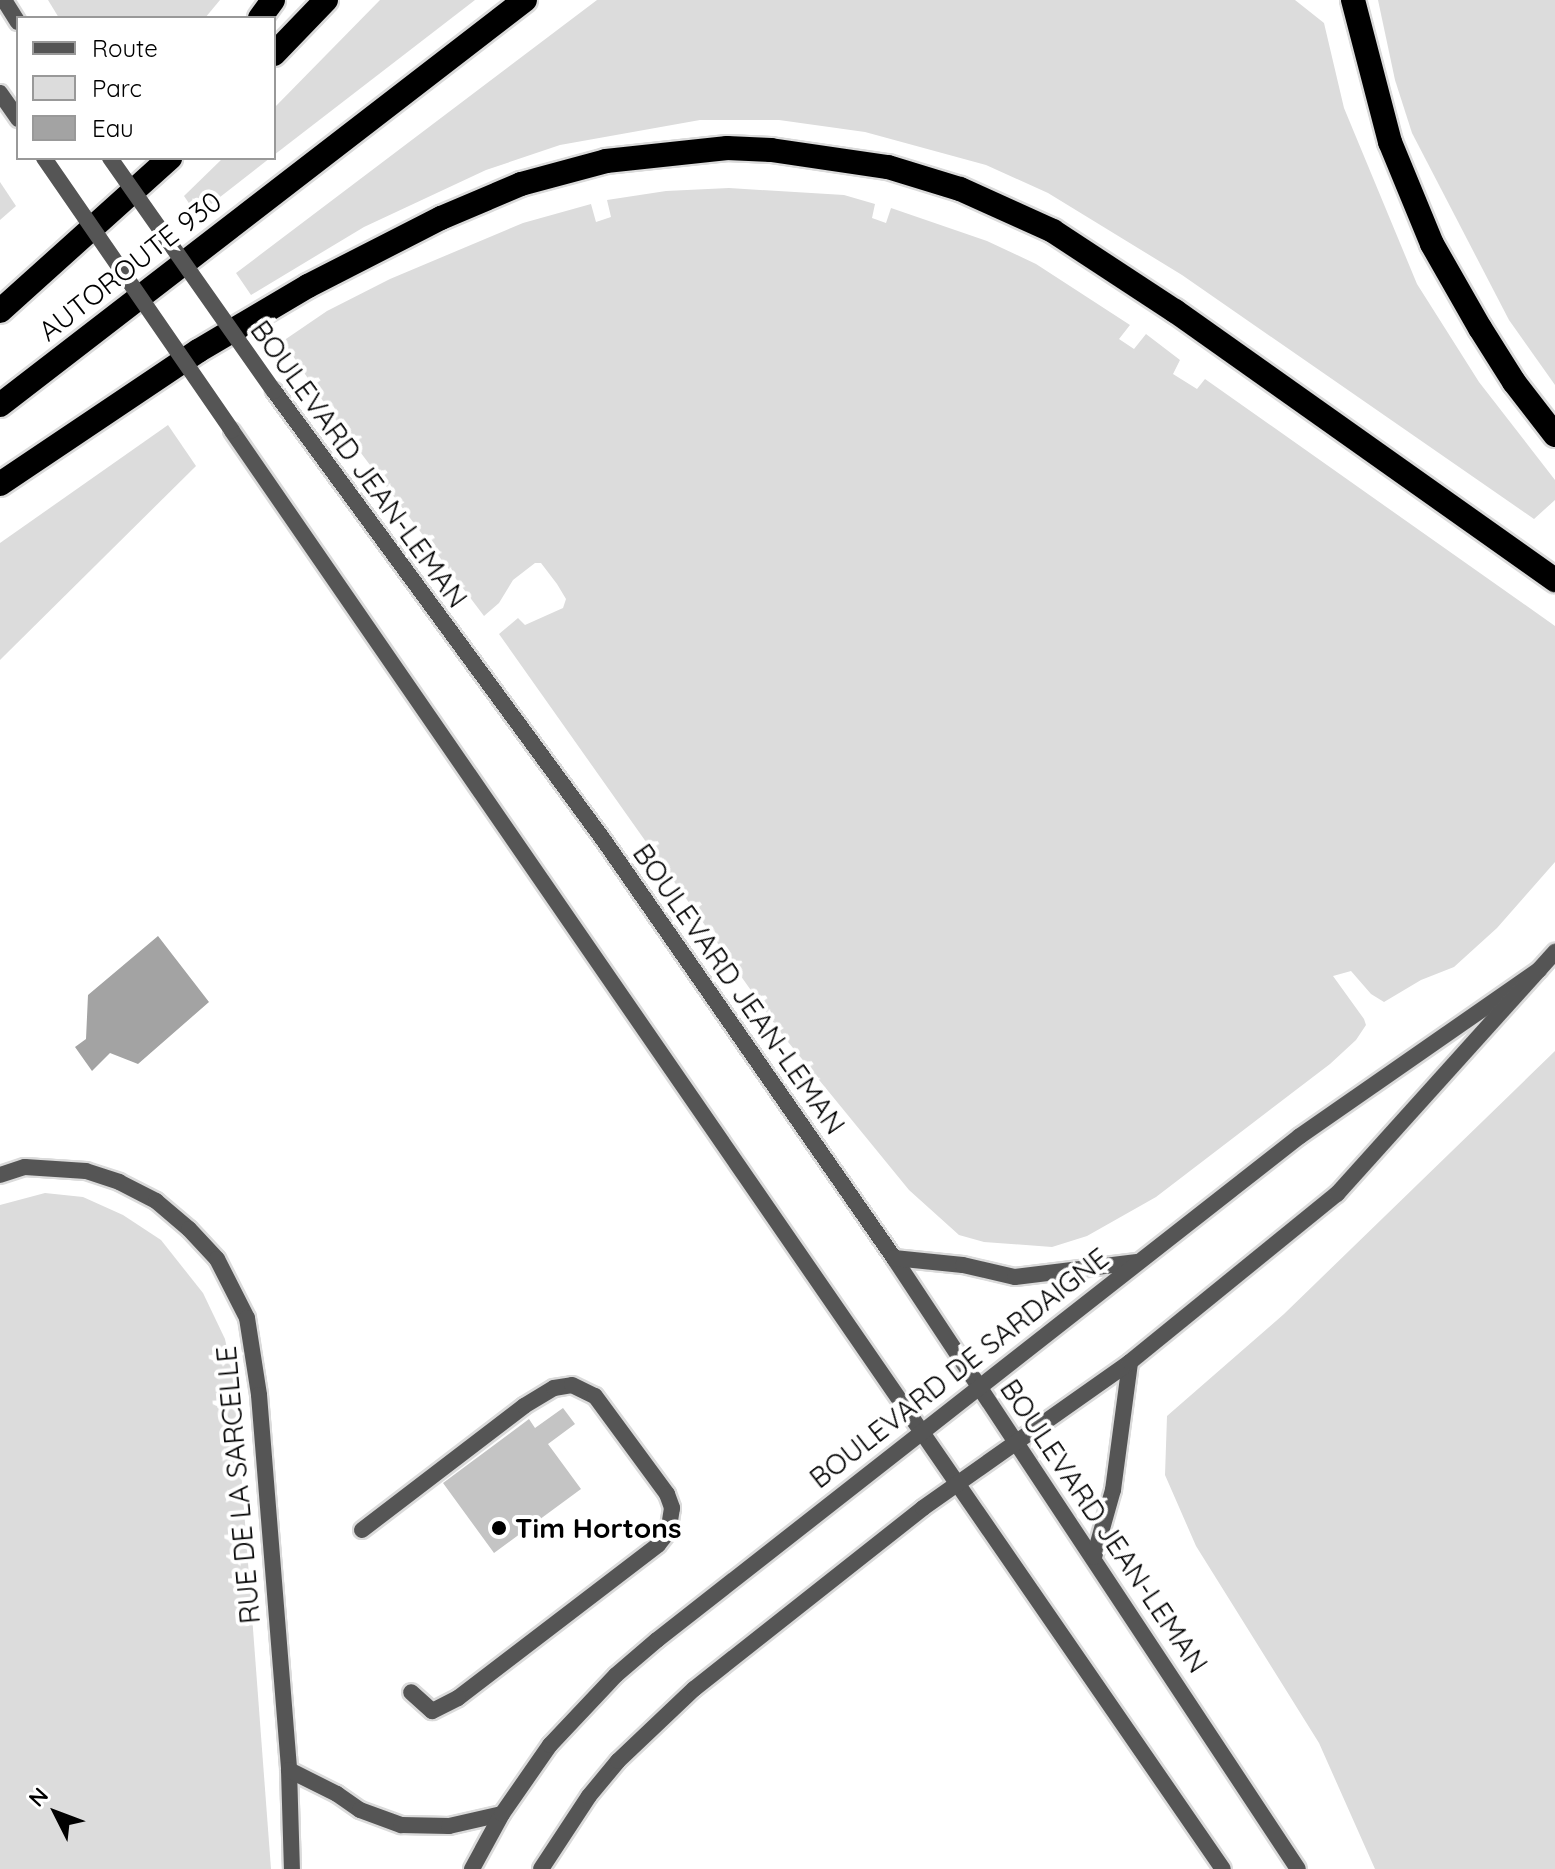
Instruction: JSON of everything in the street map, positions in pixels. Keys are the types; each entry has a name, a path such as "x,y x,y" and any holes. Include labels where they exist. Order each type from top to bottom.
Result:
{"highway":[{"path":"276,52 326,0"},
{"name":"AUTOROUTE 930","path":"0,405 525,0"},
{"path":"1353,0 1390,142 1426,231 1480,328 1555,435"},
{"path":"0,484 230,332 354,260 441,218 521,184 606,161 727,148 771,150 819,154 901,171 960,189 1053,231 1175,311 1555,580"},
{"path":"147,180 161,160"},
{"name":"AUTOROUTE 930","path":"0,311 168,160"}],"street":[{"path":"4,0 16,19"},
{"path":"0,93 16,116"},
{"path":"45,160 1223,1869"},
{"name":"BOULEVARD JEAN-LEMAN","path":"111,160 274,391 605,842 894,1258 1298,1869"},
{"name":"BOULEVARD DE SARDAIGNE","path":"541,1869 589,1796 658,1721 694,1689 957,1484 1130,1362 1337,1194 1555,952"},
{"name":"BOULEVARD DE SARDAIGNE","path":"472,1869 502,1814 550,1745 616,1675 921,1430 1300,1136 1539,970"},
{"name":"RUE DE LA SARCELLE","path":"0,1175 25,1167 61,1167 119,1182 156,1201 189,1229 217,1259 247,1318 259,1395 289,1770 292,1869"},
{"path":"894,1258 963,1265 1015,1277 1139,1262"},
{"path":"1094,1557 1113,1490 1130,1362"},
{"path":"362,1530 540,1395 572,1385 595,1396 667,1494 672,1508 668,1532 658,1545 458,1698 432,1711 411,1692"},
{"path":"289,1770 337,1794 360,1810 401,1825 449,1826 502,1814"}],"green space":[{"path":"48,0 220,0 207,16 58,16"},
{"path":"380,0 475,0 276,153 276,106"},
{"path":"597,0 1295,0 1324,23 1344,108 1417,284 1479,382 1555,480 1555,500 1534,519 1182,275 1048,193 986,165 865,132 779,120 700,120 560,145 486,170 364,227 251,295 236,273"},
{"path":"1378,0 1555,0 1555,385 1509,320 1412,133 1395,80"},
{"path":"221,160 267,160 197,215 184,196"},
{"path":"0,182 16,206 0,220"},
{"path":"729,188 844,195 875,204 872,218 886,223 891,208 987,241 1036,264 1130,325 1119,339 1134,349 1146,334 1180,360 1173,374 1197,389 1205,379 1555,626 1555,862 1497,928 1454,967 1421,980 1384,1002 1371,994 1351,971 1333,976 1364,1019 1366,1025 1356,1040 1330,1064 1156,1197 1087,1236 1052,1247 984,1242 959,1235 909,1190 784,1037 499,634 518,618 525,625 563,608 566,599 557,584 541,563 535,563 513,580 499,603 484,616 333,416 283,341 327,311 390,279 523,223 591,204 596,222 611,217 607,200 666,191"},
{"path":"168,425 196,466 0,660 0,543"},
{"path":"1555,1051 1555,1869 1375,1869 1319,1743 1196,1546 1165,1475 1167,1416 1284,1314"},
{"path":"45,1193 83,1197 123,1215 161,1240 203,1293 225,1339 235,1389 271,1869 0,1869 0,1205"}],"water":[{"path":"158,936 209,1002 138,1064 110,1053 92,1071 75,1047 86,1039 88,995"}],"building":[{"path":"563,1408 575,1424 548,1444 581,1489 494,1553 443,1483 529,1419 535,1428"}],"place":[{"name":"Tim Hortons","path":"499,1528"}]}
